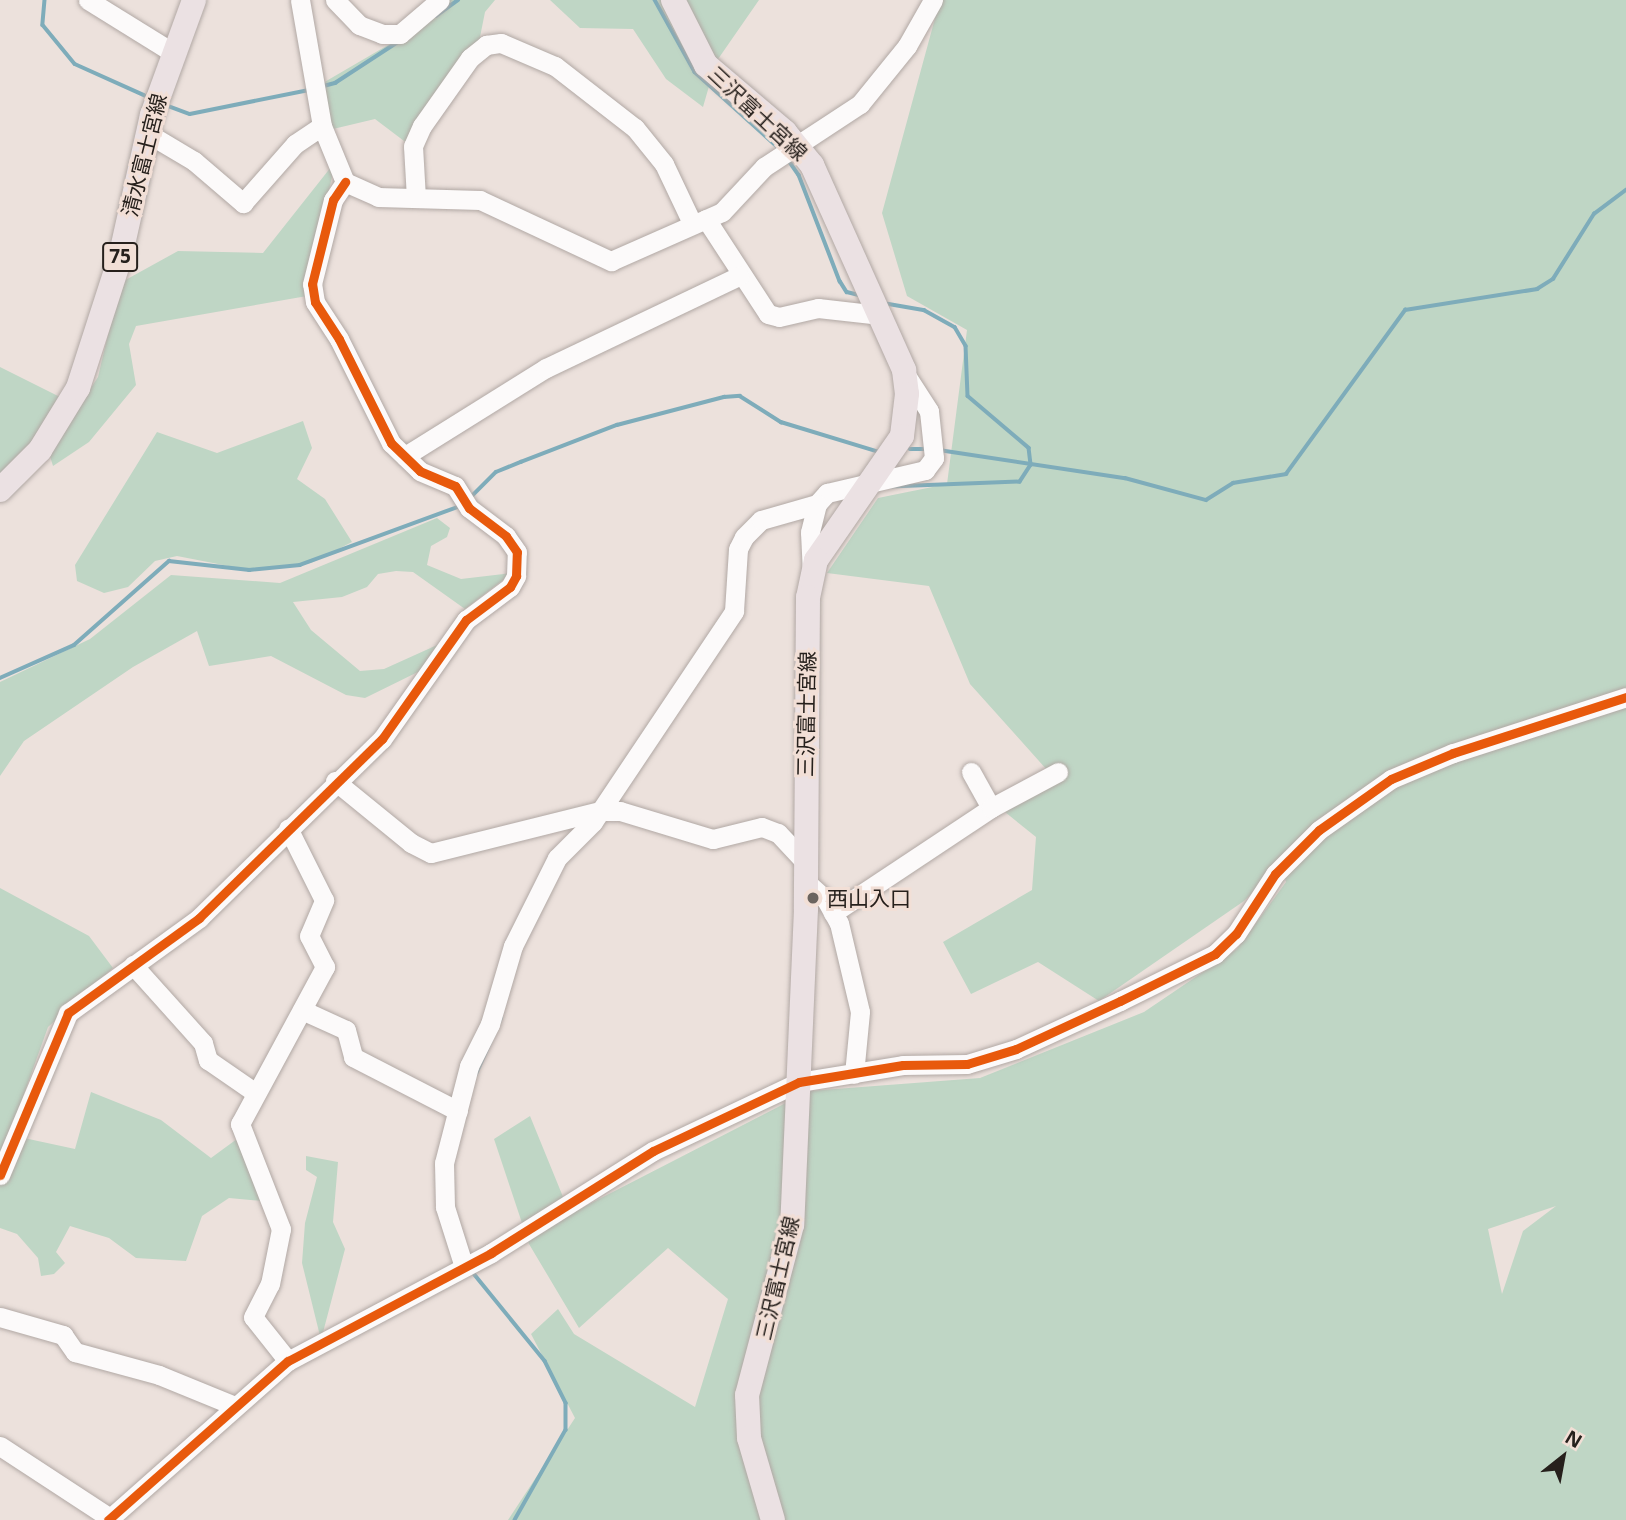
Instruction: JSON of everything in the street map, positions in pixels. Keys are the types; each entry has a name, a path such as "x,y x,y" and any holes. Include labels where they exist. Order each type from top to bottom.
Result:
{"main road":[{"name":"清水富士宮線","path":"0,491 40,450 78,388 120,258 146,133 172,52 194,0"},
{"name":"三沢富士宮線","path":"673,0 705,65 789,150 812,165 904,370 902,436 876,480 812,574 799,1082 792,1226 747,1395 749,1438 774,1520"}],"street":[{"path":"88,0 172,52"},
{"path":"300,0 322,126 345,182 378,197 480,200 611,261 722,212 757,172 860,104 879,86 933,0"},
{"path":"344,3 359,25 382,34 400,34 440,0"},
{"path":"416,198 413,146 422,126 470,58 486,45 501,43 555,66 635,128 664,163 699,221 768,314 779,317 818,308 875,306"},
{"path":"146,133 194,161 243,203 295,144 322,126"},
{"path":"0,1175 68,1013 199,918 382,738 466,620 510,587 516,576 517,552 506,536 469,508 455,486 420,471 373,417 339,339 314,302 312,284 332,200 345,182"},
{"path":"405,456 546,368 739,276"},
{"path":"470,1264 442,1186 458,1111 513,946 556,858 600,811 734,611 738,549 744,537 761,520 817,504 839,487 925,470 934,449 923,395 904,370"},
{"path":"812,574 810,532 817,504"},
{"path":"0,1446 109,1519 288,1361 470,1264 653,1151 799,1082 903,1065 968,1064 1016,1049 1120,1002 1215,954 1284,865 1319,830 1391,779 1453,753 1626,697"},
{"path":"971,772 991,808"},
{"path":"833,913 991,808 1058,772"},
{"path":"335,782 411,844 431,853 600,811 620,811 713,839 762,828 778,834 833,913 860,1012 854,1074"},
{"path":"288,828 324,900 309,936 325,967 253,1091 240,1124 281,1229 270,1284 253,1317 288,1361"},
{"path":"133,965 203,1043 208,1060 253,1091"},
{"path":"302,1010 346,1030 353,1057 458,1111"},
{"path":"0,1317 63,1335 75,1352 159,1375 235,1406"}],"green space":[{"path":"443,0 495,0 485,12 477,52 408,144 375,119 333,129 316,87 400,38"},
{"path":"550,0 759,0 716,62 703,107 666,79 633,29 580,28"},
{"path":"940,0 1626,0 1626,1520 508,1520 575,1418 531,1334 558,1309 574,1334 695,1407 728,1299 668,1248 579,1328 529,1244 494,1139 530,1116 570,1214 809,1091 980,1078 1144,1012 1237,949 1286,882 1281,865 1244,901 1099,1001 1038,962 971,994 943,942 1032,890 1036,837 1000,808 1056,780 970,684 929,586 827,573 878,498 947,484 967,330 907,296 882,213","holes":["1556,1206 1523,1231 1502,1294 1488,1229"]},
{"path":"335,162 307,296 136,326 129,344 136,385 89,442 53,466 49,453 98,377 120,283 178,251 263,253"},
{"path":"0,367 64,399 0,484"},
{"path":"303,421 312,448 297,479 325,499 352,542 311,563 254,571 177,556 155,561 128,587 104,593 77,581 75,565 157,432 217,453"},
{"path":"437,518 450,528 447,537 431,546 427,565 461,579 512,573 465,609 413,572 396,571 378,574 367,587 342,597 293,602 311,630 360,671 384,669 446,641 426,668 365,698 346,695 271,656 209,666 197,631 133,667 24,741 0,776 0,682 90,639 171,575 280,583"},
{"path":"0,888 89,936 113,968 48,1027 0,1161"},
{"path":"91,1092 161,1120 211,1158 241,1136 263,1201 229,1198 202,1216 186,1261 136,1258 109,1238 70,1226 56,1252 65,1263 54,1274 41,1276 38,1258 17,1234 0,1228 0,1185 18,1159 24,1138 75,1149"},
{"path":"306,1156 338,1162 333,1222 345,1249 321,1340 302,1263 305,1223 317,1177 306,1170"}],"waterway":[{"path":"45,0 43,25 75,64 144,95"},
{"path":"436,16 458,0"},
{"path":"655,0 695,72 780,149"},
{"path":"320,87 335,83 398,42"},
{"path":"168,106 190,114 309,90"},
{"path":"787,158 799,175 840,281 847,292 859,295"},
{"path":"939,450 1125,478 1206,500 1233,483 1286,474 1405,310 1537,289 1553,279 1594,214 1626,190"},
{"path":"883,303 924,310 955,327 966,346 968,396 1029,448 1031,465 1020,482 890,487"},
{"path":"469,499 496,472 617,425 724,397 740,396 781,422 879,452"},
{"path":"910,449 928,449"},
{"path":"0,678 74,645 169,561 249,570 300,565 460,506"},
{"path":"476,1074 501,1018"},
{"path":"471,1270 545,1361 566,1403 566,1430 515,1520"}],"cycle path":[{"path":"0,1175 68,1013 199,918 382,739 466,620 510,587 516,576 517,552 506,536 469,508 455,486 420,471 391,443 339,339 315,302 312,284 333,200 345,182"},
{"path":"108,1520 288,1361 491,1253 653,1151 799,1082 903,1065 967,1064 1016,1049 1120,1001 1215,954 1236,934 1275,874 1319,830 1391,779 1453,753 1626,697"}],"place":[{"name":"西山入口","path":"813,898"}]}
